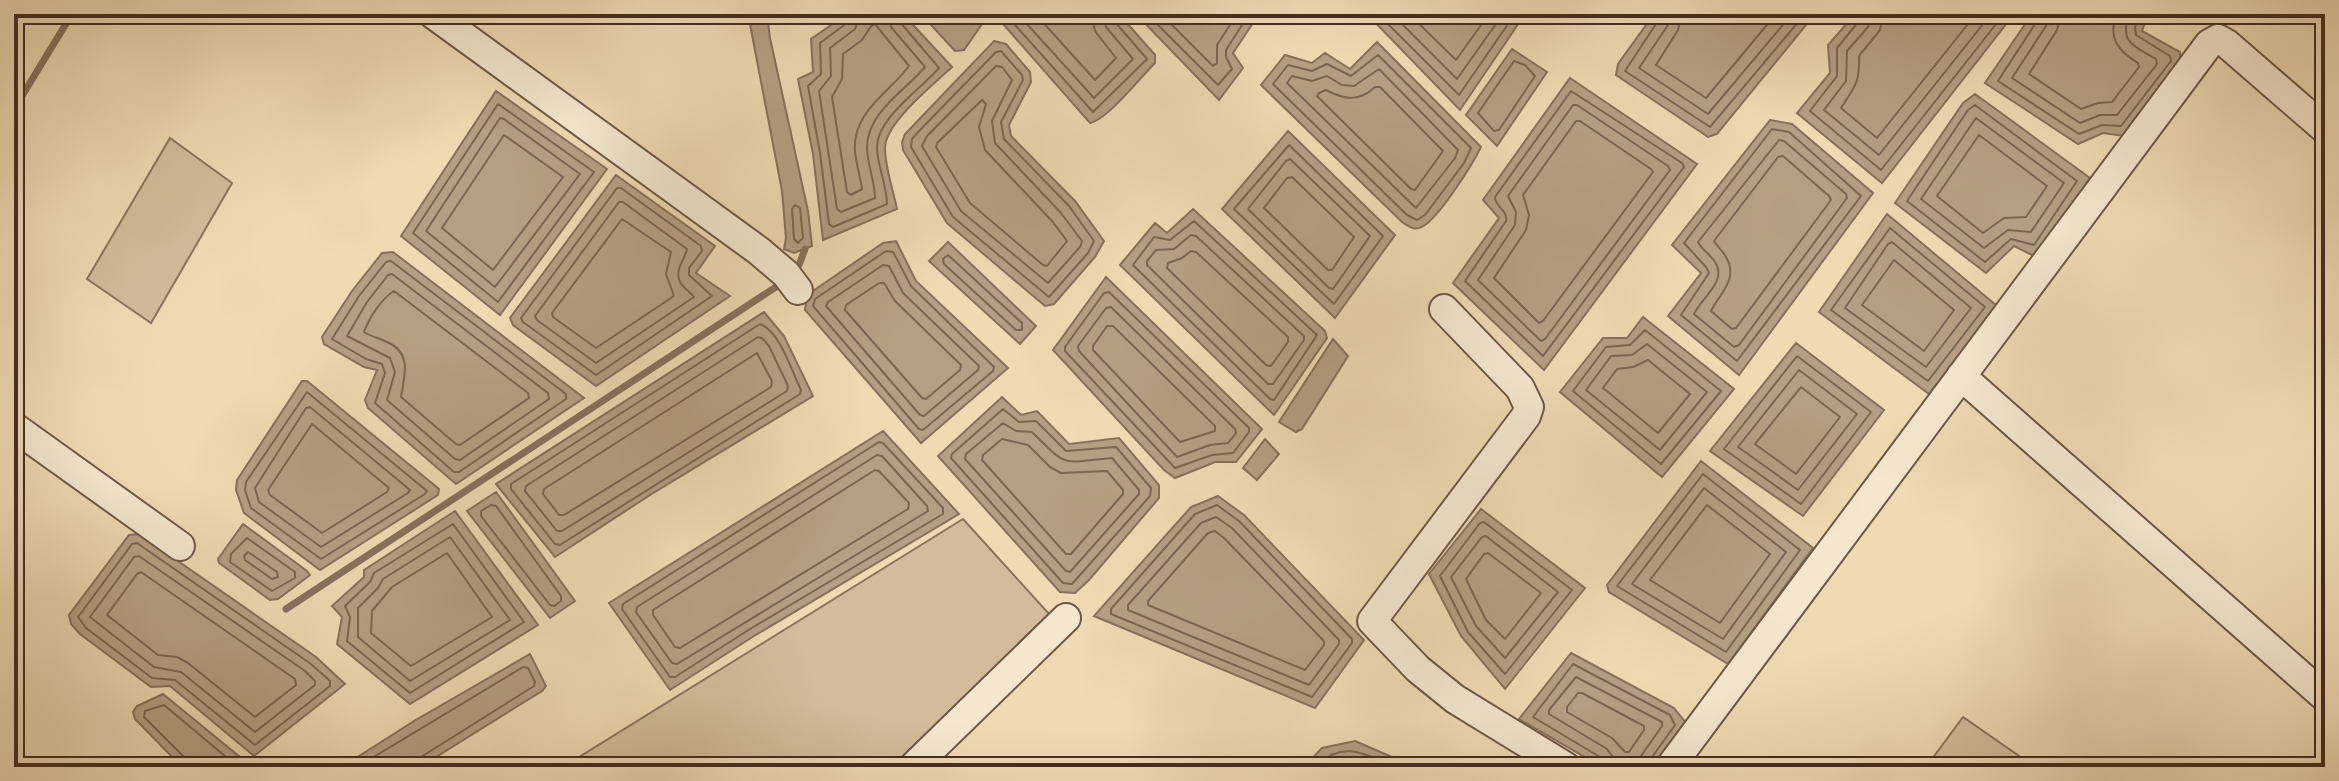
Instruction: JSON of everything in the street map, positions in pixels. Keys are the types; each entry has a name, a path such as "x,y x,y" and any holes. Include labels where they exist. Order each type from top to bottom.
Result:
{"street":[{"path":"433,14 759,251 786,274 798,290"},
{"path":"1670,767 2209,44 2218,39 2227,44 2325,129"},
{"path":"1444,309 1520,388 1529,407 1526,416 1372,621 1418,669 1455,699 1566,767"},
{"path":"1961,376 2325,697"},
{"path":"14,427 180,546"},
{"path":"913,767 1066,618"}],"shaded area":[{"path":"170,138 232,183 151,323 87,279"},
{"path":"963,519 1049,614 892,767 563,767"},
{"path":"1963,717 2035,767 1926,767"}],"water":[{"path":"748,14 767,14 808,211 812,246 794,253 784,249 782,191"},
{"path":"847,14 903,14 952,67 901,116 887,138 886,163 897,209 823,240 813,154 798,79 813,72 811,39"},
{"path":"921,14 989,14 964,50 955,51"},
{"path":"1010,14 1119,14 1155,55 1155,63 1115,106 1090,123 1004,25"},
{"path":"1136,14 1254,14 1257,17 1233,53 1243,68 1219,100"},
{"path":"1367,14 1525,14 1460,110"},
{"path":"1654,14 1815,14 1717,134 1708,137 1616,75 1618,64"},
{"path":"1855,14 2014,14 1882,183 1797,113 1830,73 1828,45"},
{"path":"2032,14 2148,14 2142,31 2180,52 2180,64 2124,136 2103,133 2078,144 1985,83"},
{"path":"994,41 1006,44 1030,72 1031,82 1009,125 1011,136 1075,201 1104,241 1095,257 1054,304 1045,306 947,223 903,150 905,134"},
{"path":"1377,42 1481,147 1444,205 1419,228 1402,222 1261,85 1285,55 1312,63 1325,53 1350,69"},
{"path":"1512,49 1547,72 1497,146 1466,115"},
{"path":"1570,78 1697,164 1544,370 1453,283 1499,218 1483,200"},
{"path":"496,91 607,169 500,315 401,236"},
{"path":"1975,94 2090,178 2036,257 2014,246 1986,273 1895,203 1963,103"},
{"path":"1770,120 1792,124 1873,193 1739,375 1668,316 1701,273 1672,245"},
{"path":"1288,131 1395,235 1335,318 1222,209"},
{"path":"616,175 715,246 696,273 730,296 596,386 513,325 510,318"},
{"path":"1193,209 1325,331 1327,338 1274,415 1120,265 1155,223 1167,233"},
{"path":"1887,214 1997,306 1929,394 1819,312"},
{"path":"896,241 916,281 1008,368 921,443 805,310 807,295 883,243"},
{"path":"948,242 1036,326 1020,344 929,261"},
{"path":"393,252 584,398 456,484 368,408 365,400 377,370 364,367 324,344 322,337 382,253"},
{"path":"1106,277 1262,429 1236,462 1215,462 1175,478 1164,470 1053,350"},
{"path":"764,312 784,336 813,396 555,557 496,484"},
{"path":"1643,317 1734,389 1662,477 1560,392 1603,338 1627,338"},
{"path":"1333,339 1348,356 1302,429 1296,432 1279,422"},
{"path":"1796,343 1884,410 1803,516 1710,451"},
{"path":"302,381 307,381 439,489 438,495 320,570 244,513 236,490 237,480"},
{"path":"1002,397 1021,415 1037,411 1069,444 1119,438 1159,485 1159,498 1075,593 1060,592 938,456"},
{"path":"883,431 959,514 754,636 670,690 609,603"},
{"path":"1265,439 1279,454 1257,480 1243,468"},
{"path":"1701,461 1813,548 1728,664 1609,592 1607,585"},
{"path":"496,492 575,601 550,618 467,511"},
{"path":"1218,496 1244,515 1364,640 1315,708 1094,616 1191,507"},
{"path":"1481,509 1585,588 1505,689 1461,636 1429,574"},
{"path":"455,511 538,625 410,704 337,644 342,617 332,606 364,577 364,570"},
{"path":"243,524 310,575 278,599 270,600 219,563 218,559"},
{"path":"139,534 316,657 345,684 254,756 170,686 151,687 80,634 71,624 69,615 129,535"},
{"path":"1571,653 1674,708 1686,723 1657,764 1649,767 1602,767 1519,719"},
{"path":"530,654 546,686 542,691 420,767 342,767 414,721"},
{"path":"163,694 246,762 245,767 182,767 135,719 133,712 137,706"},
{"path":"1355,741 1415,767 1304,767 1322,748"}],"waterway":[{"path":"14,109 72,14"},
{"path":"407,14 413,18"},
{"path":"793,272 805,249"},
{"path":"286,609 785,281"}]}
